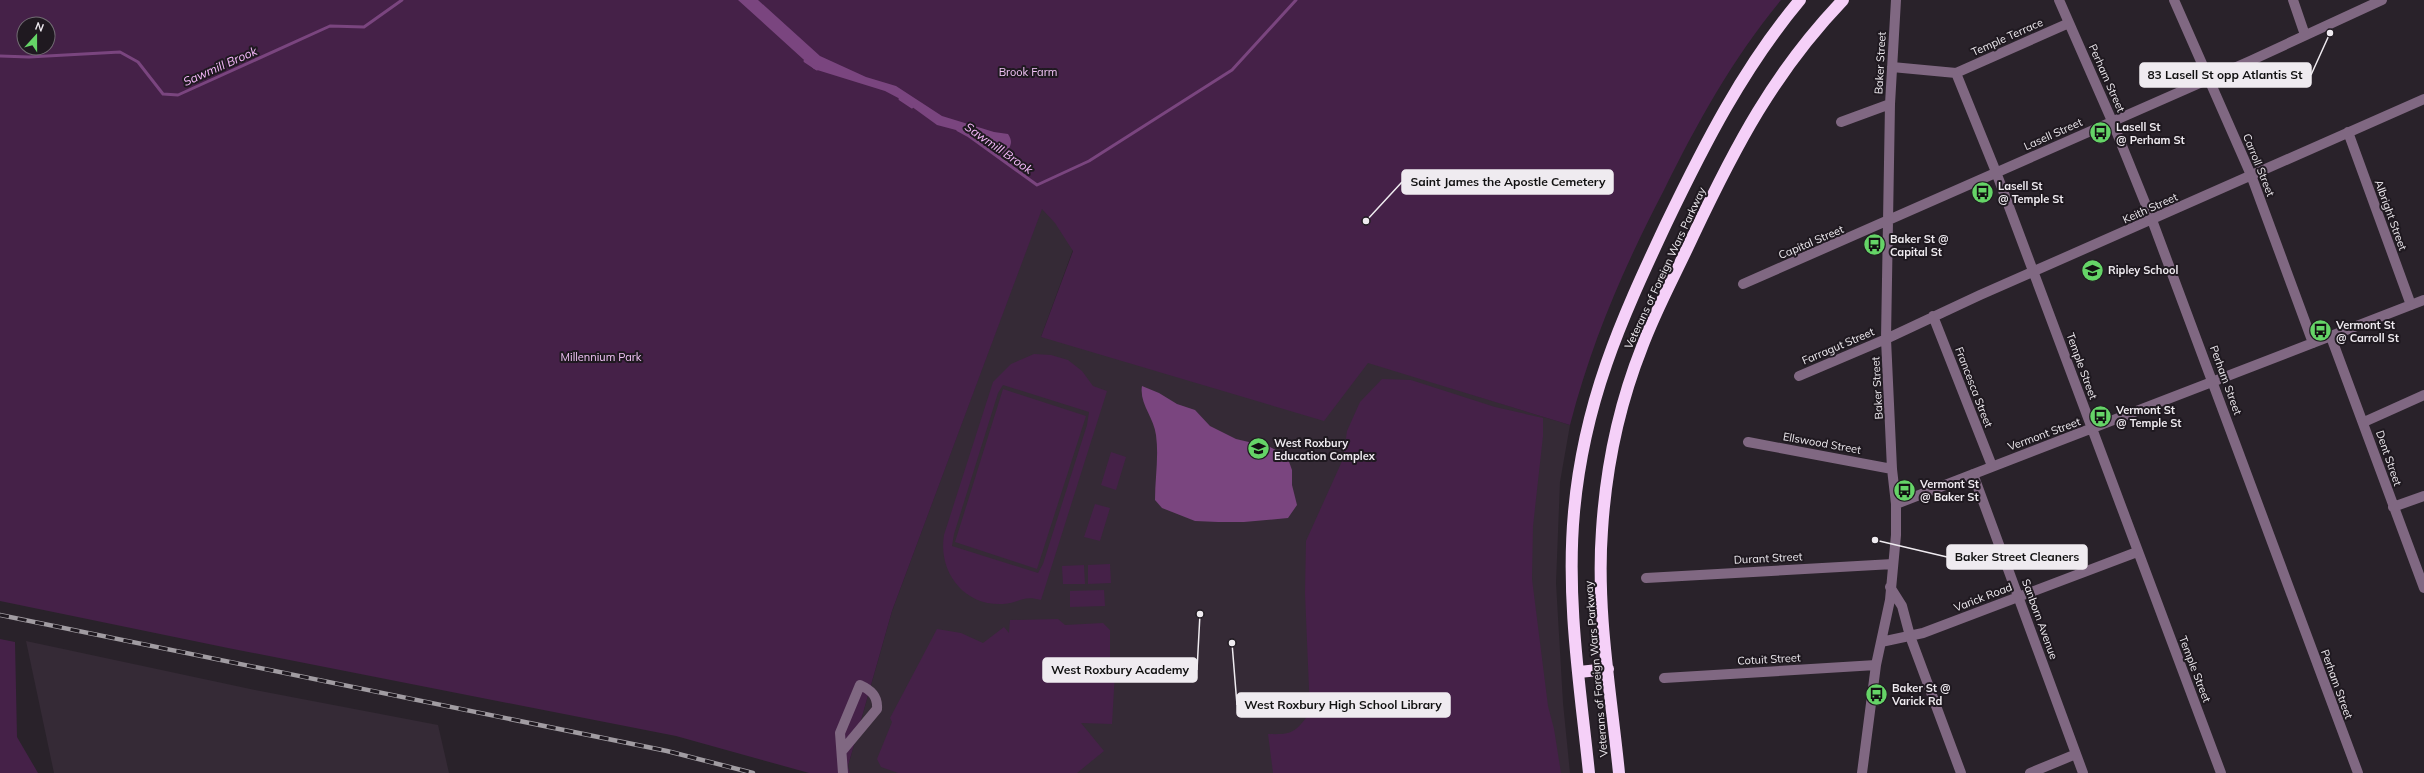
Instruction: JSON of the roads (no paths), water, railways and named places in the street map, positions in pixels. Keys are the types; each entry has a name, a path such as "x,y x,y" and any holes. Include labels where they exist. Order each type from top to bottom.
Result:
{"highway":[{"name":"Veterans of Foreign Wars Parkway","path":"1589,773 1572,583 1574,513 1584,444 1601,375 1626,309 1710,135 1752,64 1800,0"},
{"name":"Veterans of Foreign Wars Parkway","path":"1619,773 1601,586 1604,498 1616,429 1636,361 1672,281 1749,124 1796,53 1843,0"},
{"path":"1579,672 1608,670"}],"street":[{"name":"Baker Street","path":"1862,773 1876,665 1893,564 1896,504 1892,469 1886,339 1890,104 1896,0"},
{"name":"Perham Street","path":"2059,0 2112,120 2152,220 2214,381 2358,773"},
{"name":"Carroll Street","path":"2174,0 2251,175 2313,343"},
{"path":"2293,0 2305,35"},
{"name":"Lasell Street","path":"1888,221 2112,120 2209,79 2382,0"},
{"name":"Temple Terrace","path":"1956,73 2069,23"},
{"path":"1892,67 1956,73"},
{"name":"Temple Street","path":"1956,73 2034,271 2137,552 2221,773"},
{"name":"Keith Street","path":"1886,339 1933,316 2424,99"},
{"path":"1842,122 1890,104"},
{"name":"Albright Street","path":"2348,132 2411,305"},
{"name":"Capital Street","path":"1743,284 1888,221"},
{"name":"Vermont Street","path":"1896,504 2330,337 2370,319 2424,300"},
{"name":"Francesca Street","path":"1933,316 1992,466"},
{"name":"Dent Street","path":"2330,337 2364,422 2393,507 2424,588"},
{"name":"Farragut Street","path":"1799,376 1886,339"},
{"path":"2364,422 2424,395"},
{"name":"Ellswood Street","path":"1748,442 1892,469"},
{"name":"Sanborn Avenue","path":"1973,474 2020,596 2083,773"},
{"path":"2393,507 2424,496"},
{"name":"Varick Road","path":"1881,642 1910,636 2137,552"},
{"name":"Durant Street","path":"1646,578 1893,564"},
{"path":"1890,587 1902,606 1910,636 1961,773"},
{"name":"Cotuit Street","path":"1664,678 1876,665"},
{"path":"842,752 876,708 877,701 873,693 860,685 840,733 842,752 841,764 843,773"},
{"path":"2030,773 2076,754"}],"water":[{"path":"738,0 758,0 820,56 866,77 896,86 942,116 994,132 1008,134 1011,140 1009,147 1004,155 975,135 937,125 904,101 885,91 814,69"},
{"path":"1142,386 1159,393 1177,404 1195,410 1210,426 1236,439 1270,447 1287,456 1292,470 1292,485 1297,505 1288,518 1244,522 1195,521 1162,508 1155,500 1157,459 1156,435 1143,398"}],"waterway":[{"name":"Sawmill Brook","path":"0,56 29,57 120,52 138,62 163,94 178,95 330,26 364,27 402,0"},
{"name":"Sawmill Brook","path":"958,130 969,136 1037,185 1089,161 1232,70 1296,0"},
{"name":"Sawmill Brook","path":"805,61 817,69"},
{"name":"Sawmill Brook","path":"900,99 912,107"}],"railway":[{"path":"0,615 667,751 753,773"}],"place":[{"name":"83 Lasell St opp Atlantis St","path":"2330,33"},
{"name":"Lasell St @ Perham St","path":"2100,133"},
{"name":"Lasell St @ Temple St","path":"1983,192"},
{"name":"Saint James the Apostle Cemetery","path":"1366,221"},
{"name":"Baker St @ Capital St","path":"1875,245"},
{"name":"Ripley School","path":"2092,270"},
{"name":"Vermont St @ Carroll St","path":"2321,331"},
{"name":"Vermont St @ Temple St","path":"2100,416"},
{"name":"West Roxbury Education Complex","path":"1259,449"},
{"name":"Vermont St @ Baker St","path":"1905,490"},
{"name":"Baker Street Cleaners","path":"1875,540"},
{"name":"West Roxbury Academy","path":"1200,614"},
{"name":"West Roxbury High School Library","path":"1232,643"},
{"name":"Baker St @ Varick Rd","path":"1877,694"}],"park label":[{"name":"Brook Farm","path":"1028,72"},
{"name":"Millennium Park","path":"601,357"}]}
